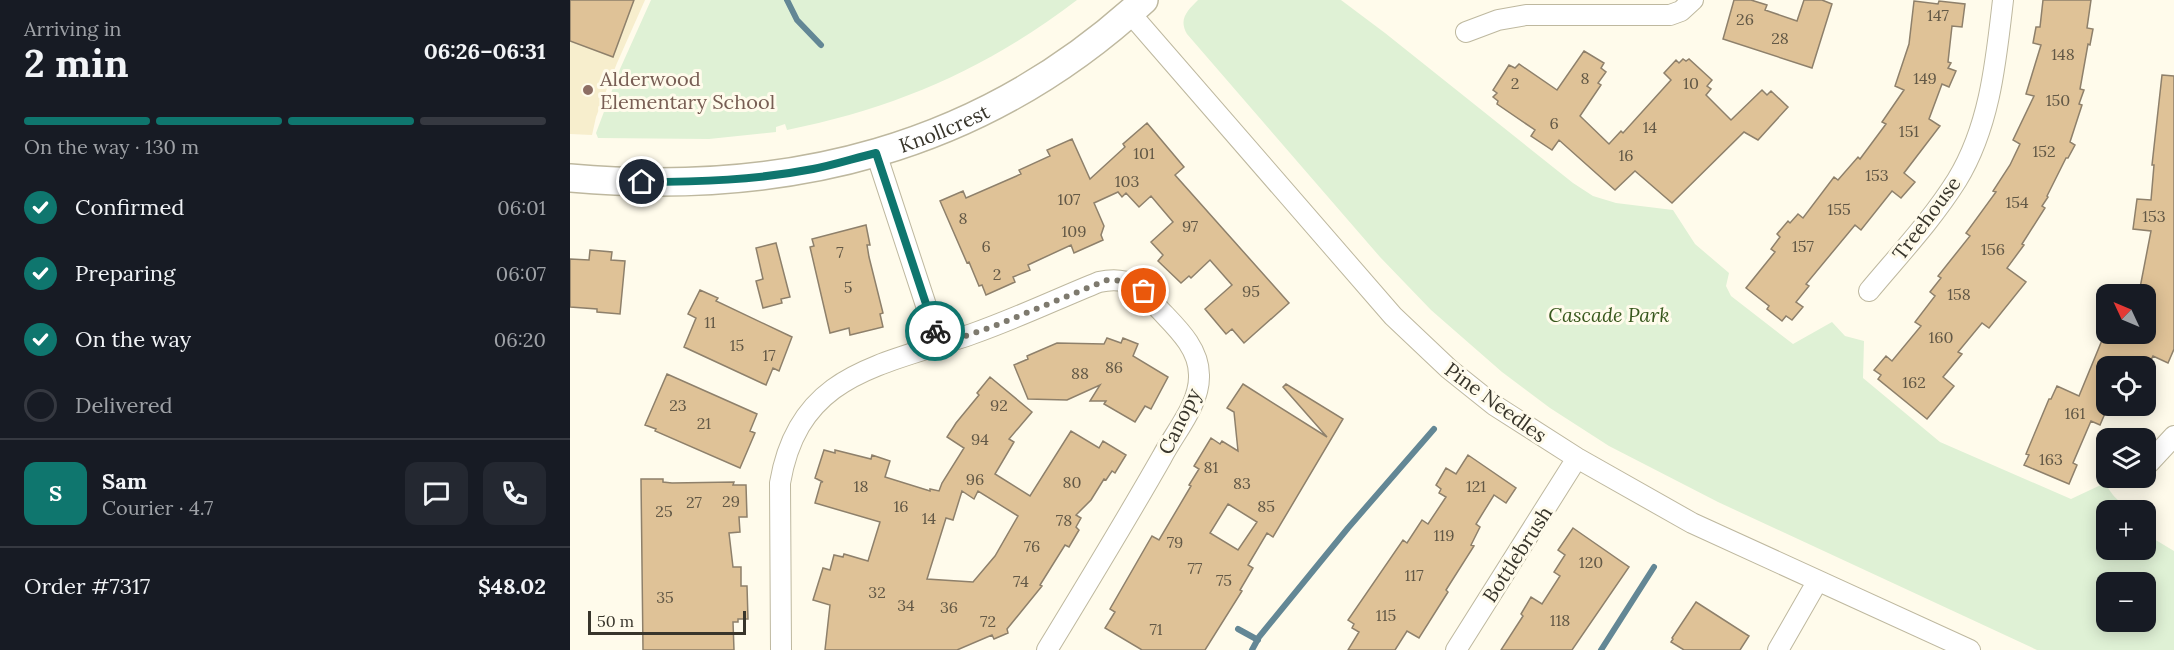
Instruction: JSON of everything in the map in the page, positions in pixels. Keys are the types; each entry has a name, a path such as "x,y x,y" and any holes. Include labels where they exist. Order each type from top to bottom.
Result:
{"street":[{"path":"1466,32 1497,20 1526,15 1670,15 1681,11 1693,0"},
{"name":"Treehouse","path":"1869,291 1940,204 1958,178 1972,150 1992,86 2003,0"},
{"name":"Knollcrest","path":"570,178 622,182 737,180 814,169 876,153 948,127 1017,93 1093,44 1137,6"},
{"name":"Pine Needles","path":"1137,6 1342,260 1399,323 1449,369 1494,405 1577,458 1692,523 1970,650"},
{"path":"876,153 939,345"},
{"name":"Canopy","path":"781,650 780,483 788,453 801,423 825,395 854,375 992,327 1099,282 1116,279 1137,286 1144,291 1189,343 1199,367 1196,397 1047,650"},
{"path":"2156,455 2174,436"},
{"name":"Bottlebrush","path":"1456,650 1577,458"},
{"path":"1778,650 1817,582"}],"shaded area":[{"name":"Alderwood Elementary School","path":"570,0 645,0 617,63 596,117 592,135 570,134"}],"green space":[{"path":"651,0 1077,0 1010,46 975,65 904,97 866,110 787,130 785,124 776,127 776,132 709,139 598,138 596,133 620,69"},
{"name":"Cascade Park","path":"1198,0 1341,0 1573,183 1593,196 1616,203 1673,210 1695,244 1729,273 1726,286 1731,296 1793,344 1832,322 1845,336 1864,341 1863,378 1940,442 2071,499 2096,487 2108,488 2118,500 2096,500 2096,560 2156,560 2156,540 2174,551 2174,650 2037,650 1718,502 1609,446 1550,408 1502,372 1431,310 1380,257 1187,34 1184,29 1184,19"}],"building":[{"path":"570,0 634,0 613,57 570,41"},
{"path":"1734,0 1751,0 1767,5 1765,10 1797,21 1804,0 1822,0 1832,4 1812,68 1723,39"},
{"path":"2043,0 2091,0 2087,28 2093,29 2080,89 2084,90 2079,104 2082,105 2070,142 2075,145 2042,206 2045,208 2022,244 2024,245 2007,268 2026,282 1989,328 1982,323 1958,352 1962,354 1943,377 1954,386 1927,419 1878,379 1881,375 1874,370 1886,356 1892,361 1921,326 1915,322 1935,296 1930,292 1941,278 1938,276 1970,236 1966,233 1996,192 1993,191 2020,144 2013,140 2034,96 2026,94 2041,45 2033,43 2036,27 2040,27"},
{"path":"1914,1 1965,4 1962,27 1952,26 1948,62 1951,63 1948,68 1956,71 1949,87 1942,84 1929,119 1940,126 1904,173 1915,182 1901,198 1892,191 1861,230 1855,225 1806,284 1809,286 1796,302 1803,307 1792,320 1786,316 1782,321 1767,309 1769,306 1746,288 1775,252 1771,249 1780,237 1777,234 1788,221 1790,223 1798,214 1803,218 1834,177 1838,180 1858,157 1860,159 1886,124 1882,122 1904,90 1895,86 1909,44"},
{"path":"1584,51 1604,63 1601,68 1606,72 1598,83 1601,85 1580,116 1609,144 1621,131 1623,133 1671,80 1664,73 1676,60 1679,63 1683,59 1686,61 1689,59 1712,80 1707,86 1711,89 1706,95 1731,120 1762,90 1767,95 1771,91 1788,107 1758,140 1744,132 1672,203 1635,171 1615,190 1559,140 1552,150 1531,136 1535,130 1497,104 1498,101 1493,97 1497,93 1493,90 1509,65 1515,68 1519,64 1557,90"},
{"path":"2162,75 2174,76 2174,349 2168,363 2156,356 2096,356 2096,416 2104,416 2100,425 2091,421 2073,463 2077,465 2069,484 2024,465 2029,455 2026,454 2049,399 2057,386 2079,396 2100,344 2156,344 2156,284 2141,284 2151,231 2133,229 2137,199 2151,200 2154,165 2152,165"},
{"path":"1147,123 1184,167 1175,175 1289,303 1244,343 1232,329 1226,334 1205,309 1232,285 1210,260 1191,278 1189,276 1181,283 1158,261 1163,255 1151,242 1173,222 1151,196 1139,207 1126,193 1122,197 1118,192 1094,203 1104,226 1101,235 1103,240 1074,253 1071,245 1028,265 1030,270 1013,277 1015,282 986,295 982,285 979,286 969,262 967,263 940,201 963,191 966,198 1021,174 1019,170 1050,156 1047,150 1072,139 1090,179 1125,147 1123,144"},
{"path":"866,225 870,245 867,245 869,257 883,313 880,314 883,327 850,335 849,328 830,333 810,247 814,246 812,239"},
{"path":"776,243 790,297 781,299 782,303 763,308 756,281 763,279 756,248"},
{"path":"590,250 612,252 611,260 625,261 620,314 570,307 570,259 589,260"},
{"path":"700,290 718,298 716,301 792,337 779,371 773,368 766,385 684,347 696,318 688,314"},
{"path":"1107,338 1121,343 1123,338 1138,344 1133,356 1168,377 1151,409 1145,406 1135,422 1104,404 1106,401 1090,401 1100,385 1067,400 1028,399 1014,365 1028,359 1027,356 1057,343 1104,344"},
{"path":"667,374 757,414 750,431 755,433 740,468 645,425"},
{"path":"990,377 1032,412 1009,439 1014,442 995,474 1030,496 1071,431 1099,448 1103,441 1126,455 1115,473 1112,471 1106,480 1104,479 1091,500 1076,515 1081,518 1076,527 1079,530 1069,547 1065,545 1040,585 1042,586 1007,629 1008,633 994,639 992,635 957,650 825,650 830,605 813,600 823,568 830,570 834,555 843,557 844,554 868,561 880,522 815,503 821,482 823,482 815,478 824,450 835,453 835,450 871,459 872,455 890,461 885,477 930,491 930,489 939,491 964,448 947,437 979,395 977,393","holes":["962,491 974,499 978,491 1018,516 995,556 973,582 927,579 946,518 953,520"]},
{"path":"1243,384 1327,437 1283,387 1286,384 1343,419 1273,537 1267,533 1248,565 1253,568 1240,590 1242,591 1205,650 1142,650 1105,628 1115,612 1110,609 1152,536 1159,540 1191,486 1189,485 1199,469 1194,466 1211,438 1220,444 1222,441 1238,451 1234,412 1227,408","holes":["1228,504 1257,522 1238,550 1210,533"]},
{"path":"1468,455 1516,488 1506,503 1494,495 1476,524 1480,527 1471,545 1474,546 1419,638 1407,631 1395,650 1348,650 1359,632 1352,628 1354,624 1348,620 1403,540 1407,543 1422,520 1428,524 1446,497 1439,493 1441,489 1436,485 1446,468 1456,474"},
{"path":"641,479 663,479 663,482 672,483 734,482 733,485 746,485 747,517 739,517 740,532 729,533 733,567 741,567 741,586 747,586 748,619 738,619 738,622 733,622 734,650 643,650"},
{"path":"1573,528 1629,567 1572,650 1501,650 1523,616 1521,614 1531,597 1542,604 1560,576 1554,572 1565,555 1558,550"},
{"path":"1696,602 1749,636 1740,650 1684,650 1671,642"}],"waterway":[{"path":"787,0 797,20 821,45"},
{"path":"1252,650 1259,637 1348,528 1434,429"},
{"path":"1601,650 1654,567"},
{"path":"1238,629 1258,640"}],"way so far":[{"path":"935,331 939,345 992,327 1107,280 1125,281 1144,291"}],"place":[{"name":"Alderwood Elementary School","path":"588,90"}],"route":[{"path":"642,182 720,181 753,178 814,169 876,153 935,331"}]}
